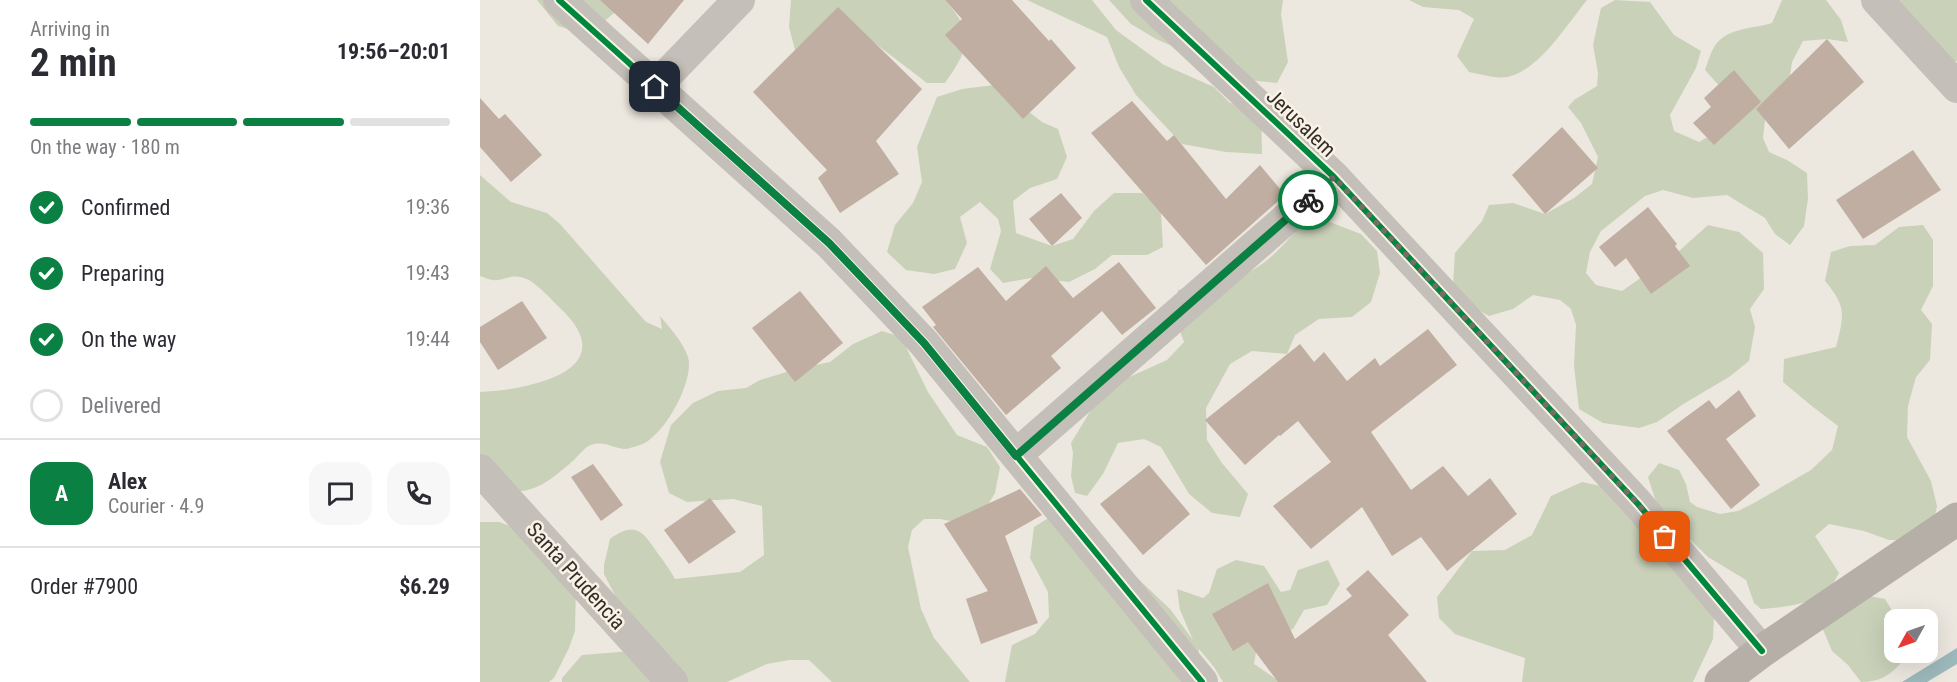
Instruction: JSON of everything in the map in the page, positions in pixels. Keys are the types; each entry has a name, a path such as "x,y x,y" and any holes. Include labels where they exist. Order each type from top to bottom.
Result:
{"main road":[{"path":"1721,682 1762,651 1957,519"}],"street":[{"path":"559,0 829,243 924,343 1202,682"},
{"path":"655,87 739,0"},
{"name":"Jerusalem","path":"1146,0 1334,177 1638,504 1762,651"},
{"path":"1877,0 1957,87"},
{"path":"1016,456 1334,177"},
{"name":"Santa Prudencia","path":"480,470 672,682"}],"green space":[{"path":"537,0 618,0 614,13 602,23 579,32 558,26"},
{"path":"791,0 945,0 955,12 965,32 964,51 945,83 927,83 872,41 795,50 789,27"},
{"path":"1027,0 1092,0 1116,30 1164,65 1214,87 1230,103 1261,108 1262,154 1226,152 1182,144 1136,95 1119,67 1107,37"},
{"path":"1109,0 1283,0 1281,14 1288,62 1277,83 1249,80 1237,63 1201,50 1179,49 1156,39 1131,24"},
{"path":"1409,0 1587,0 1552,45 1530,66 1507,77 1493,77 1469,72 1457,56 1474,19 1459,10 1423,7"},
{"path":"1615,0 1650,2 1674,35 1701,51 1696,68 1670,115 1674,131 1699,142 1721,129 1741,110 1705,70 1713,49 1723,38 1736,31 1772,23 1782,0 1826,0 1841,20 1848,42 1827,39 1803,41 1792,62 1789,83 1779,109 1765,120 1763,138 1769,152 1807,173 1808,199 1804,226 1790,245 1775,234 1765,218 1727,195 1693,198 1663,190 1645,196 1601,231 1590,252 1586,273 1596,285 1622,291 1679,251 1708,225 1739,232 1763,253 1764,289 1750,309 1755,327 1749,361 1729,377 1657,422 1639,428 1603,423 1579,409 1574,366 1576,325 1571,309 1560,300 1533,295 1513,309 1489,316 1469,305 1453,285 1455,253 1482,221 1489,205 1513,203 1545,214 1574,198 1592,184 1598,157 1581,123 1568,107 1574,100 1597,86 1598,73 1593,45 1601,8"},
{"path":"1888,0 1957,0 1957,61 1935,63"},
{"path":"994,85 1042,122 1058,129 1067,157 1057,179 1030,188 1013,201 1016,233 1052,246 1073,239 1094,211 1114,193 1143,193 1161,213 1163,247 1147,255 1112,255 1095,269 1069,282 1031,278 1003,283 990,269 1001,231 998,219 980,202 960,217 967,243 955,269 934,274 906,270 887,252 895,225 913,203 922,182 917,147 937,97 962,89"},
{"path":"480,175 511,202 547,213 560,224 646,322 662,329 660,316 680,341 688,357 687,380 682,394 667,420 649,440 627,449 605,444 591,445 551,479 525,491 503,488 480,470 480,392 522,387 563,373 577,362 582,347 578,330 560,308 529,280 517,276 490,280 480,276"},
{"path":"1327,221 1361,234 1377,251 1380,273 1371,302 1352,317 1319,319 1295,335 1287,354 1252,351 1230,364 1206,408 1207,440 1222,463 1248,494 1240,517 1212,513 1189,494 1161,447 1144,439 1118,443 1103,474 1087,496 1075,493 1071,476 1073,453 1071,443 1094,405 1116,383 1167,360 1184,342 1175,317 1178,290 1234,278 1248,272 1273,255 1301,224"},
{"path":"1923,225 1933,240 1933,286 1921,310 1932,324 1930,360 1916,377 1908,406 1907,437 1931,481 1937,506 1933,524 1912,541 1889,540 1864,531 1829,524 1815,536 1839,573 1830,587 1823,594 1806,602 1761,609 1754,603 1746,580 1708,557 1665,515 1655,499 1648,477 1659,463 1679,470 1686,484 1690,502 1697,507 1720,514 1738,511 1811,470 1832,450 1838,426 1783,382 1784,359 1836,347 1842,312 1837,298 1825,281 1831,252 1850,246 1875,245 1899,227"},
{"path":"882,331 901,337 928,392 957,435 987,447 1000,467 995,493 980,518 966,524 940,519 924,519 912,530 908,547 921,609 934,638 970,682 832,682 809,660 789,660 767,664 727,682 687,682 616,597 604,574 610,539 627,530 644,535 675,579 740,572 764,555 762,506 733,499 687,502 669,493 660,462 671,425 693,403 718,391 746,388 760,380 830,362 853,344"},
{"path":"1582,482 1615,489 1714,614 1713,639 1693,682 1522,682 1525,658 1455,634 1439,618 1437,597 1472,551 1505,550 1532,535 1551,496"},
{"path":"1050,517 1133,574 1170,609 1193,640 1180,610 1177,589 1203,598 1209,593 1217,569 1236,560 1264,566 1281,592 1290,590 1298,570 1328,560 1340,584 1327,605 1304,610 1293,629 1257,647 1254,664 1276,679 1299,682 1223,682 1199,649 1197,676 1199,682 1005,682 1012,645 1035,634 1049,617 1048,592 1030,558 1034,527"},
{"path":"480,522 499,522 546,539 576,584 575,631 554,678 549,682 480,682"},
{"path":"1848,592 1885,599 1891,609 1884,609 1884,663 1901,663 1888,675 1861,682 1848,665 1832,651 1817,615"},
{"path":"632,651 666,682 562,682 562,678 582,655"}],"water":[{"path":"1957,648 1957,664 1927,682 1902,682 1933,663 1938,663 1938,660"}],"building":[{"path":"600,0 684,0 648,44"},
{"path":"945,0 1012,0 1076,68 1023,119 945,35 962,19"},
{"path":"838,7 922,89 876,141 899,174 840,213 818,178 827,170 753,92"},
{"path":"1827,39 1864,82 1789,149 1756,109"},
{"path":"1734,70 1761,102 1714,145 1693,123 1711,107 1704,98"},
{"path":"480,98 499,119 505,114 542,155 511,182 480,147"},
{"path":"1132,101 1167,141 1174,135 1226,199 1260,165 1285,195 1206,265 1091,133"},
{"path":"1562,127 1598,168 1545,214 1512,175"},
{"path":"1913,150 1941,190 1863,239 1836,200"},
{"path":"1061,193 1082,218 1052,246 1029,219"},
{"path":"1648,207 1677,244 1675,246 1690,266 1651,294 1626,258 1615,267 1599,247"},
{"path":"1119,262 1156,308 1122,335 1102,311 1051,356 1061,368 1006,415 933,327 936,325 922,307 978,267 1006,301 1046,266 1073,298"},
{"path":"800,291 843,343 795,382 752,328"},
{"path":"522,301 547,338 498,370 480,342 480,327"},
{"path":"1428,329 1457,365 1371,432 1411,490 1443,466 1468,496 1490,478 1517,514 1447,571 1421,537 1392,556 1362,507 1311,549 1273,506 1331,462 1298,421 1245,465 1205,420 1300,344 1314,362 1324,352 1347,381 1375,358 1380,366"},
{"path":"1739,390 1756,416 1726,439 1760,485 1731,509 1667,431 1709,400 1716,409"},
{"path":"593,464 623,505 601,521 571,477"},
{"path":"1149,465 1190,514 1143,555 1100,504"},
{"path":"1020,489 1042,515 1005,536 1038,623 981,644 966,599 988,591 944,524"},
{"path":"710,498 736,532 689,564 664,530"},
{"path":"1368,570 1409,615 1388,635 1427,682 1278,682 1248,642 1233,651 1212,614 1268,583 1295,639 1352,596 1346,589"}],"cycle path":[{"path":"559,0 829,243 924,343 1202,682"},
{"path":"1146,0 1334,177 1638,504 1762,651"}],"way so far":[{"path":"1308,200 1334,177 1638,504 1665,537"}],"route":[{"path":"655,87 829,243 924,343 1016,456 1308,200"}]}
